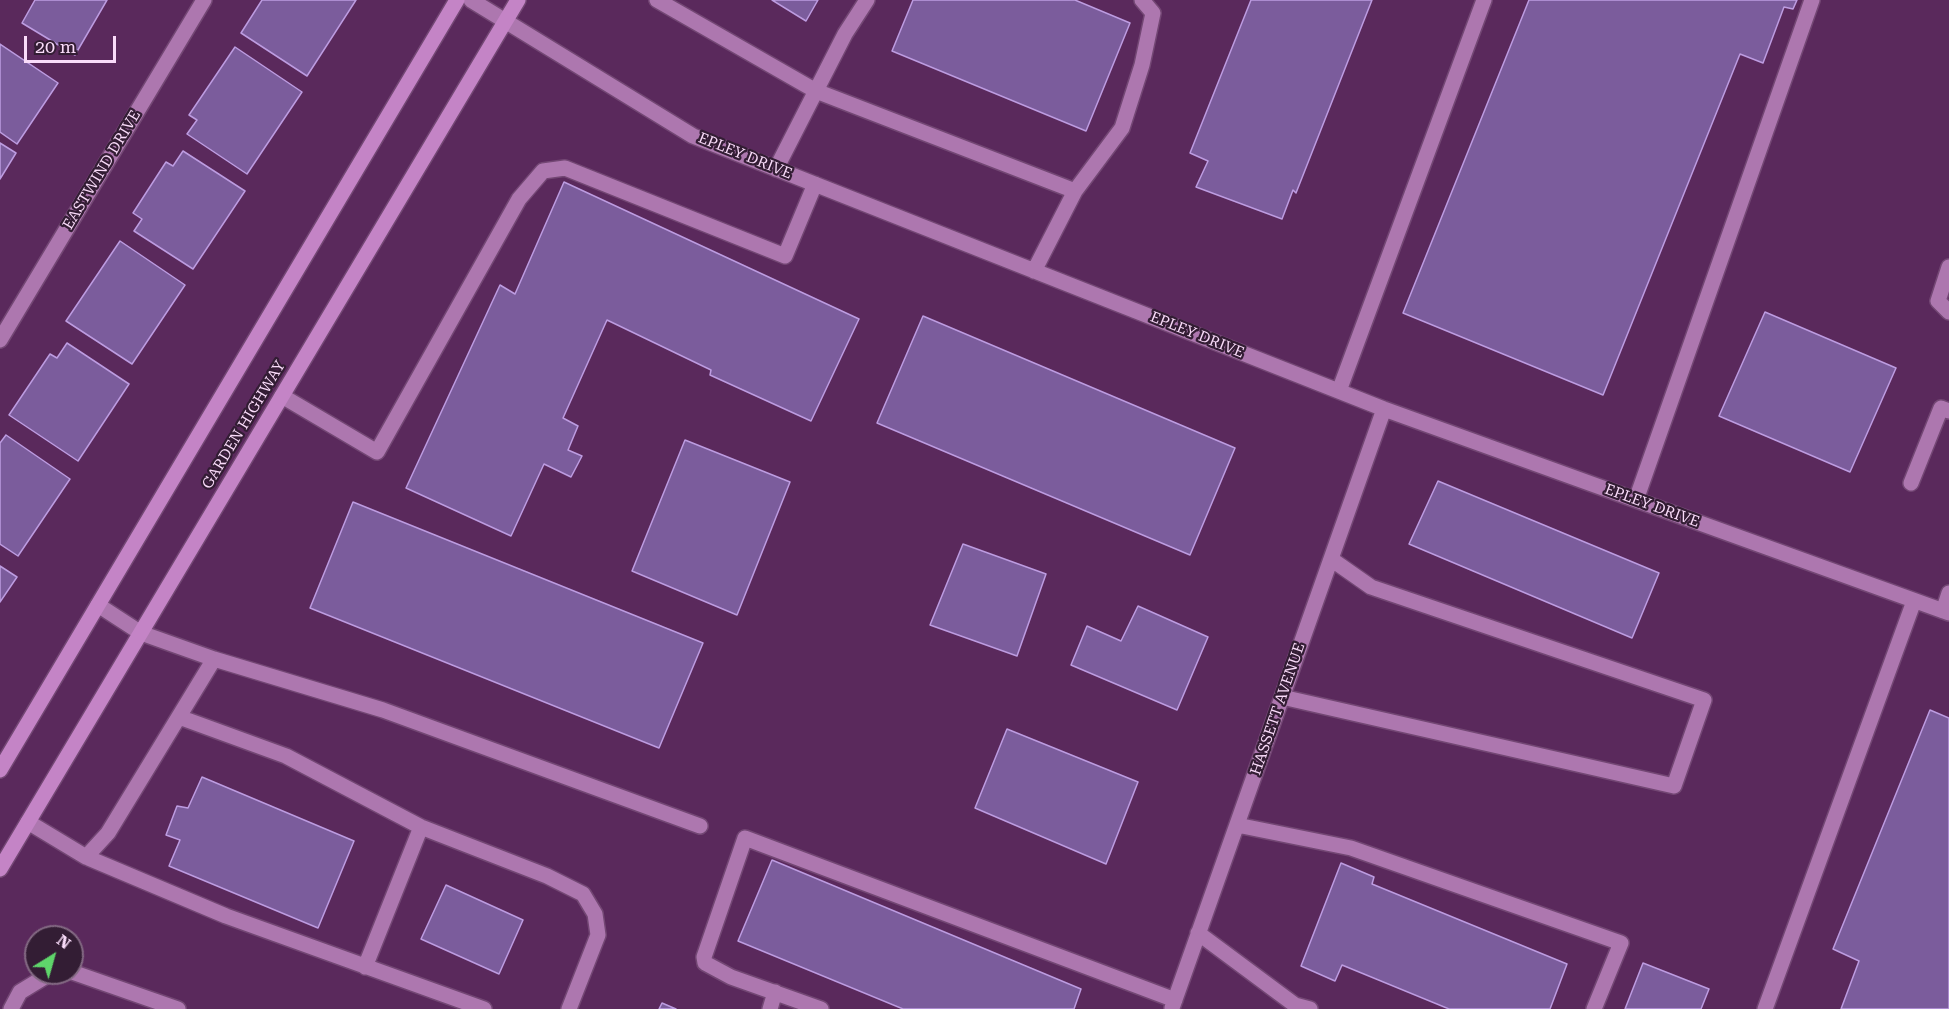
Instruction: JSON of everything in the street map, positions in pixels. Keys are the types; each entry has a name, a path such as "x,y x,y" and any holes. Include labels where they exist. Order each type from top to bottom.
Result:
{"main road":[{"path":"0,770 457,0"},
{"name":"GARDEN HIGHWAY","path":"0,869 518,0"}],"street":[{"name":"EASTWIND DRIVE","path":"0,340 204,0"},
{"name":"EPLEY DRIVE","path":"471,0 693,136 1384,409 1946,612"},
{"path":"657,0 816,91 1075,191"},
{"path":"776,169 845,34 867,0"},
{"path":"1034,271 1075,191 1122,128 1142,65 1153,13 1142,0"},
{"path":"1339,391 1484,0"},
{"path":"1636,500 1812,0"},
{"path":"282,396 376,452 519,199 543,171 565,168 784,256 815,184"},
{"path":"1949,267 1938,301 1949,312"},
{"path":"1911,483 1941,408 1949,411"},
{"name":"HASSETT AVENUE","path":"1173,1005 1384,409"},
{"path":"1282,697 1674,786 1704,700 1371,587 1331,559"},
{"path":"1946,612 1949,593"},
{"path":"1765,1009 1914,601"},
{"path":"98,605 141,633 214,659 382,710 700,826"},
{"path":"86,857 108,833 214,659"},
{"path":"179,717 286,756 420,827 547,876 583,894 595,914 598,935 569,1009"},
{"path":"28,822 86,857 226,916 484,1009"},
{"path":"1237,825 1351,848 1621,943 1594,1009"},
{"path":"365,967 420,827"},
{"path":"821,1009 714,969 705,963 704,957 745,838 1088,968 1173,1005"},
{"path":"1198,933 1295,1005 1310,1009"},
{"path":"84,976 178,1009"},
{"path":"11,1009 20,992 31,985"},
{"path":"770,1009 775,992"}],"building":[{"path":"35,0 107,0 75,55 22,23"},
{"path":"262,0 356,0 307,76 241,33"},
{"path":"772,0 818,0 806,21"},
{"path":"913,0 1075,0 1130,23 1086,131 892,51"},
{"path":"1251,0 1372,0 1296,193 1293,190 1282,219 1196,187 1208,161 1190,153"},
{"path":"1529,0 1797,0 1793,9 1784,7 1763,63 1740,54 1603,395 1403,313"},
{"path":"0,44 58,83 17,144 0,132"},
{"path":"235,47 302,92 247,174 187,134 197,120 189,115"},
{"path":"0,143 16,153 0,179"},
{"path":"183,151 245,191 193,269 134,231 142,219 133,213 166,162 173,166"},
{"path":"564,182 859,319 811,421 710,375 711,370 607,320 563,418 578,426 568,450 582,456 571,477 544,464 511,536 406,488 500,285 515,294"},
{"path":"120,241 185,285 132,364 66,321"},
{"path":"1765,312 1896,368 1850,472 1719,416"},
{"path":"923,316 1235,448 1190,555 877,423"},
{"path":"67,343 129,384 78,461 9,415 50,354 57,358"},
{"path":"6,435 70,479 18,556 0,544 0,443"},
{"path":"685,440 790,482 737,615 632,571"},
{"path":"1438,481 1659,573 1632,638 1409,544"},
{"path":"353,502 703,643 659,748 310,608"},
{"path":"963,544 1046,574 1017,656 930,625"},
{"path":"0,566 17,577 0,602"},
{"path":"1138,606 1208,637 1177,710 1071,665 1087,626 1121,641"},
{"path":"1930,710 1949,718 1949,1009 1841,1009 1859,961 1833,949"},
{"path":"1007,729 1138,782 1106,864 975,808"},
{"path":"202,777 354,841 318,928 169,866 180,840 166,835 177,806 188,808"},
{"path":"772,860 1081,989 1074,1009 903,1009 738,941"},
{"path":"1341,863 1374,877 1372,884 1567,964 1550,1009 1449,1009 1342,965 1335,981 1301,966"},
{"path":"446,885 523,920 499,974 421,939"},
{"path":"1643,963 1709,989 1701,1009 1625,1009"},
{"path":"662,1003 676,1009 659,1009"}]}
